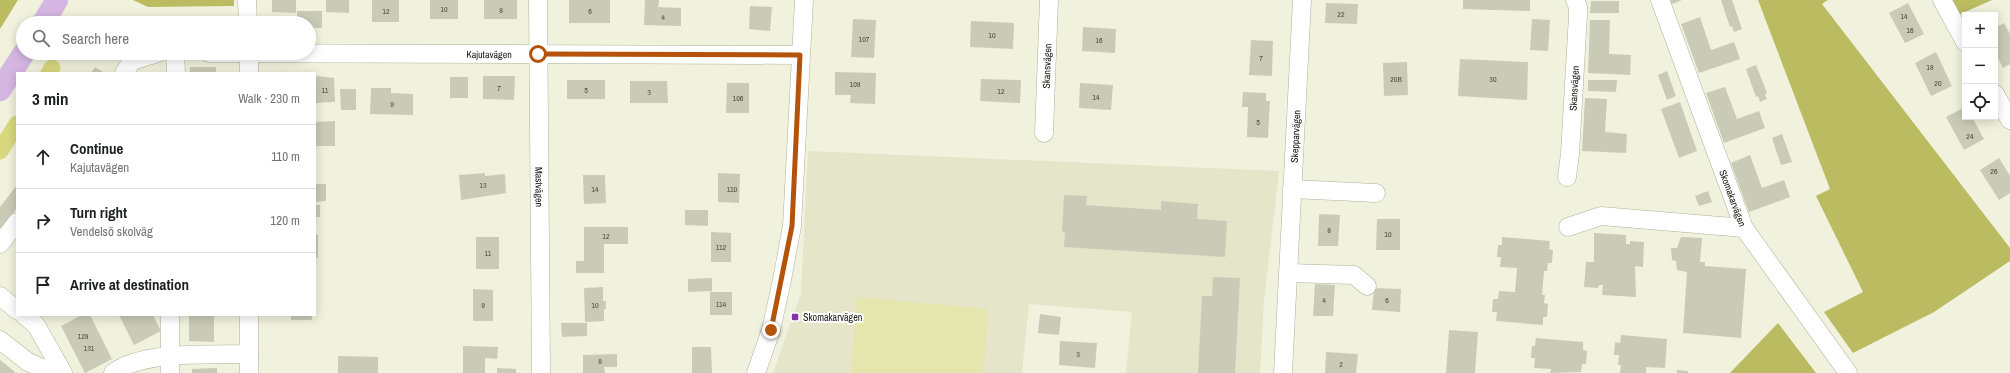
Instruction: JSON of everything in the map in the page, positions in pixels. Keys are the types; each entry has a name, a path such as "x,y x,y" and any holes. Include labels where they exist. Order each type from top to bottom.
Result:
{"main road":[{"path":"47,16 57,0"},
{"path":"0,90 19,60"}],"street":[{"path":"247,0 248,16"},
{"name":"Mastvägen","path":"538,0 541,373"},
{"path":"756,373 771,330 792,226 793,54 804,0"},
{"name":"Skansvägen","path":"1044,133 1049,0"},
{"name":"Skepparvägen","path":"1283,373 1302,0"},
{"name":"Skansvägen","path":"1567,177 1570,154 1578,15 1576,0"},
{"name":"Skomakarvägen","path":"1660,0 1744,228 1848,373"},
{"path":"1942,0 1962,37"},
{"name":"Kajutavägen","path":"316,53 793,54"},
{"path":"125,72 132,61 135,60"},
{"path":"175,60 176,72"},
{"path":"249,60 249,72"},
{"path":"1998,99 2010,120"},
{"path":"1292,189 1376,193"},
{"path":"1568,227 1601,216 1744,228"},
{"path":"0,244 16,223"},
{"path":"1288,273 1354,275 1367,286"},
{"path":"0,296 16,309"},
{"path":"25,316 36,325 63,373"},
{"path":"170,316 170,364"},
{"path":"249,316 249,373"},
{"path":"0,340 28,362 53,373"},
{"path":"113,373 123,366 170,364 249,354"}],"shaded area":[{"path":"0,0 18,0 0,29"},
{"path":"133,0 234,0 234,6 148,7"},
{"path":"1758,0 1828,0 1822,4 2010,248 2010,261 1934,312 1853,353 1824,312 1863,292 1816,196 1830,189"},
{"path":"1950,0 1992,0 1962,12 1958,15"},
{"path":"808,151 1279,171 1264,301 1260,373 1126,373 1132,312 1029,304 1022,373 773,373 801,293"},
{"path":"1778,323 1816,373 1730,373"}],"green space":[{"path":"857,297 988,309 983,373 851,373"}],"building":[{"path":"272,0 296,0 296,13 272,12"},
{"path":"326,0 349,0 349,13 326,12"},
{"path":"372,0 399,0 399,22 372,22"},
{"path":"430,0 458,0 458,19 430,19"},
{"path":"484,0 517,0 517,19 484,19"},
{"path":"569,0 610,0 610,23 569,23"},
{"path":"645,0 659,0 658,7 681,8 681,26 644,25"},
{"path":"1463,0 1530,0 1530,11 1463,9"},
{"path":"1670,0 1682,0 1672,4"},
{"path":"1721,0 1732,0 1742,29 1734,32 1732,26 1730,27"},
{"path":"1591,1 1619,1 1619,13 1590,13"},
{"path":"1326,3 1358,4 1357,24 1325,23"},
{"path":"1908,3 1924,34 1905,43 1889,13"},
{"path":"750,6 772,7 770,31 749,29"},
{"path":"297,11 322,11 322,28 316,28 316,16 297,16"},
{"path":"1700,17 1711,50 1734,42 1740,59 1699,73 1681,24"},
{"path":"853,19 876,20 874,58 851,57"},
{"path":"1532,19 1550,20 1548,51 1530,50"},
{"path":"1590,20 1610,20 1609,54 1631,55 1630,75 1588,73"},
{"path":"971,21 1014,23 1013,49 970,47"},
{"path":"2004,23 2010,34 2010,64 2003,68 1998,58 1998,26"},
{"path":"1083,27 1116,29 1115,53 1082,51"},
{"path":"1251,40 1273,41 1272,76 1249,75"},
{"path":"1936,52 1952,86 1931,96 1915,63"},
{"path":"1460,59 1528,62 1527,100 1458,96"},
{"path":"1407,62 1408,95 1384,96 1383,63"},
{"path":"1756,65 1767,93 1765,94 1767,99 1760,102 1758,96 1756,97 1746,69"},
{"path":"95,67 103,72 92,72"},
{"path":"190,67 216,67 216,72 190,72"},
{"path":"1667,71 1676,96 1667,100 1658,75"},
{"path":"835,72 876,73 875,104 850,103 851,95 835,95"},
{"path":"483,76 515,76 514,100 483,99"},
{"path":"316,77 334,78 335,102 316,103"},
{"path":"450,77 468,77 468,98 450,98"},
{"path":"981,79 1021,80 1020,103 980,101"},
{"path":"567,80 605,80 605,99 567,99"},
{"path":"1588,80 1617,80 1616,92 1588,91"},
{"path":"630,81 667,81 668,103 630,103"},
{"path":"727,83 749,83 749,113 726,113"},
{"path":"1080,83 1113,85 1111,110 1079,108"},
{"path":"1725,87 1737,119 1759,111 1765,128 1724,143 1706,93"},
{"path":"371,88 391,88 391,93 413,94 413,115 370,114"},
{"path":"340,89 356,89 356,110 341,110"},
{"path":"1243,92 1266,93 1266,101 1270,101 1268,138 1247,137 1248,107 1242,107"},
{"path":"1585,98 1607,99 1605,132 1627,134 1626,153 1582,151"},
{"path":"1680,102 1697,151 1679,158 1661,109"},
{"path":"1962,109 1962,120 1974,120 1984,139 1964,150 1946,117"},
{"path":"335,121 335,146 316,146 316,122"},
{"path":"1782,134 1792,162 1781,165 1772,138"},
{"path":"1750,155 1762,188 1784,180 1790,197 1749,212 1731,163"},
{"path":"1999,158 2010,176 2010,193 1999,200 1980,170"},
{"path":"485,173 485,176 505,174 506,193 461,200 459,175"},
{"path":"718,173 740,174 739,203 718,202"},
{"path":"583,175 605,175 606,203 584,204"},
{"path":"316,184 326,184 326,201 316,202"},
{"path":"16,186 16,209 0,230 0,207"},
{"path":"1708,191 1712,202 1699,206 1695,196"},
{"path":"1064,195 1087,196 1086,205 1161,210 1161,201 1198,204 1197,219 1227,221 1225,257 1064,247 1065,232 1062,231"},
{"path":"316,205 320,205 320,217 316,217"},
{"path":"685,210 708,210 708,226 685,225"},
{"path":"1319,214 1340,215 1338,246 1318,246"},
{"path":"1377,219 1400,219 1400,250 1376,250"},
{"path":"584,227 628,227 628,244 604,244 604,273 576,273 576,261 584,261"},
{"path":"711,232 731,233 731,262 711,262"},
{"path":"1594,233 1626,235 1626,244 1630,244 1630,241 1644,242 1643,267 1635,266 1636,297 1602,295 1603,285 1599,285 1598,288 1584,287 1586,262 1594,262"},
{"path":"316,235 318,235 318,258 316,258"},
{"path":"476,237 499,237 499,269 476,269"},
{"path":"1502,237 1550,241 1549,249 1553,250 1552,263 1548,263 1547,271 1544,271 1542,295 1545,295 1544,303 1548,304 1547,317 1543,317 1543,325 1496,321 1497,312 1492,312 1493,299 1498,299 1499,291 1515,292 1517,268 1500,267 1501,257 1497,257 1498,245 1502,245"},
{"path":"1681,237 1702,238 1700,262 1705,262 1705,266 1746,269 1741,338 1683,333 1687,272 1677,270 1676,261 1672,260 1671,248 1677,248"},
{"path":"1213,277 1240,278 1235,373 1198,373 1202,296 1212,296"},
{"path":"712,278 712,291 688,292 688,279"},
{"path":"1315,284 1335,285 1333,316 1313,316"},
{"path":"603,287 603,301 606,301 604,321 585,322 584,288"},
{"path":"1374,288 1401,289 1400,312 1372,310"},
{"path":"473,289 493,290 493,321 473,321"},
{"path":"710,292 732,292 732,315 710,315"},
{"path":"1040,314 1061,317 1059,335 1038,333"},
{"path":"80,316 90,316 112,359 85,373 61,326"},
{"path":"120,316 154,316 161,331 134,345"},
{"path":"189,316 214,316 214,342 189,341"},
{"path":"291,316 312,316 312,320 291,320"},
{"path":"561,323 587,323 587,336 562,337"},
{"path":"1449,330 1478,332 1475,373 1446,373"},
{"path":"1621,335 1667,339 1665,368 1646,367 1646,373 1620,373 1621,365 1618,365 1619,355 1614,355 1615,342 1620,343"},
{"path":"1536,338 1583,342 1583,350 1587,351 1586,364 1582,364 1581,372 1550,373 1551,369 1534,368 1535,358 1531,358 1532,346 1535,346"},
{"path":"1060,341 1097,343 1095,368 1059,365"},
{"path":"463,346 498,347 497,359 485,358 485,373 463,373"},
{"path":"692,347 711,347 712,373 692,373"},
{"path":"1326,352 1358,354 1356,373 1325,373"},
{"path":"617,354 617,367 604,367 605,373 583,373 583,355"},
{"path":"338,356 378,357 378,373 338,373"},
{"path":"0,360 15,372 0,373"},
{"path":"217,368 217,373 192,373 192,369"},
{"path":"497,368 516,369 516,373 497,373"},
{"path":"1677,370 1688,371 1688,373 1677,373"}],"waterway":[{"path":"50,72 52,68"},
{"path":"0,151 16,126"}],"place":[{"name":"Skomakarvägen","path":"795,317"}],"route":[{"path":"538,54 800,55 792,226 771,330"}]}
